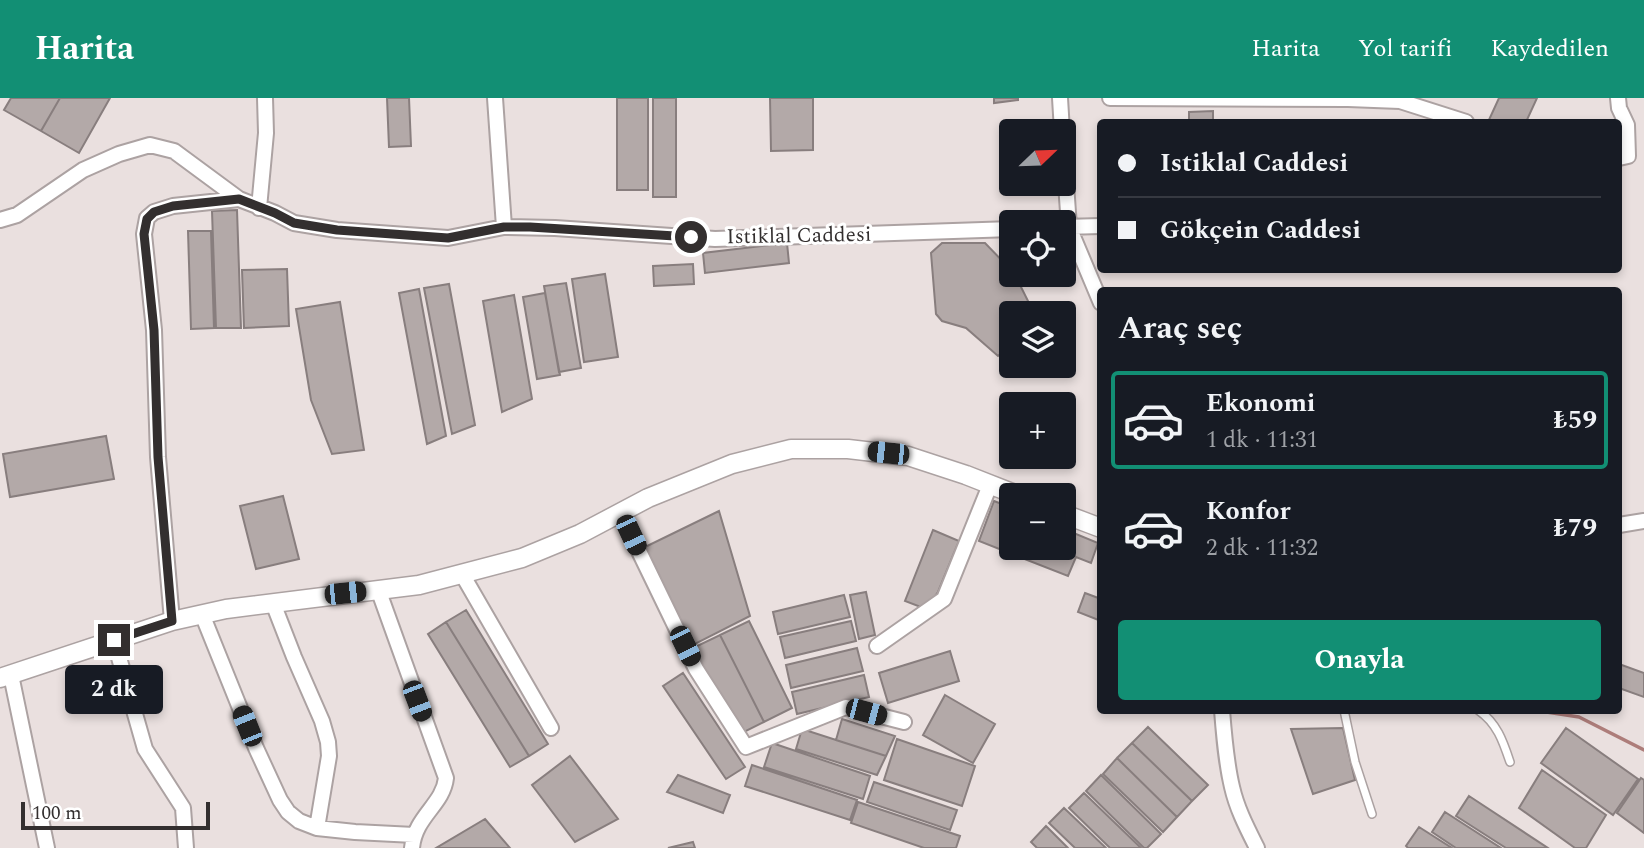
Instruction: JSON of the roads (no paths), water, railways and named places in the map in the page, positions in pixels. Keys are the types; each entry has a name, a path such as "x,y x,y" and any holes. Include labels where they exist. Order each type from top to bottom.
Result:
{"street":[{"path":"259,208 265,98"},
{"path":"495,98 504,227"},
{"path":"1060,98 1061,119"},
{"path":"1110,98 1400,101 1457,119"},
{"path":"1618,98 1619,108 1627,125 1624,157"},
{"name":"Istiklal Caddesi","path":"0,220 17,215 83,170 150,145 174,151 239,199 294,223 337,230 448,238 504,227 555,228 715,239 999,229"},
{"path":"172,621 158,457 154,330 144,234 147,219 154,212 173,206 239,199"},
{"path":"1076,227 1097,226"},
{"path":"1076,247 1097,294"},
{"path":"47,848 5,676 172,621 202,614 419,585 522,558 580,534 648,498 732,464 791,449 848,449 908,456 999,488"},
{"path":"877,646 944,599 990,485"},
{"path":"621,512 696,669 746,747 846,707 904,722"},
{"path":"1076,519 1097,526"},
{"path":"1622,525 1644,521"},
{"path":"462,574 551,728"},
{"path":"202,614 256,748 288,813 317,828 413,841 426,814 445,788 446,779 378,589"},
{"path":"273,603 322,721 328,742 330,756 317,828"},
{"path":"114,640 145,749 183,808 186,848"},
{"path":"1222,714 1231,787 1240,814 1257,848"}],"lane":[{"path":"1345,714 1354,762 1372,814"},
{"path":"1483,714 1497,728 1510,762"}],"waterway":[{"path":"1560,714 1579,717 1644,750"}]}
